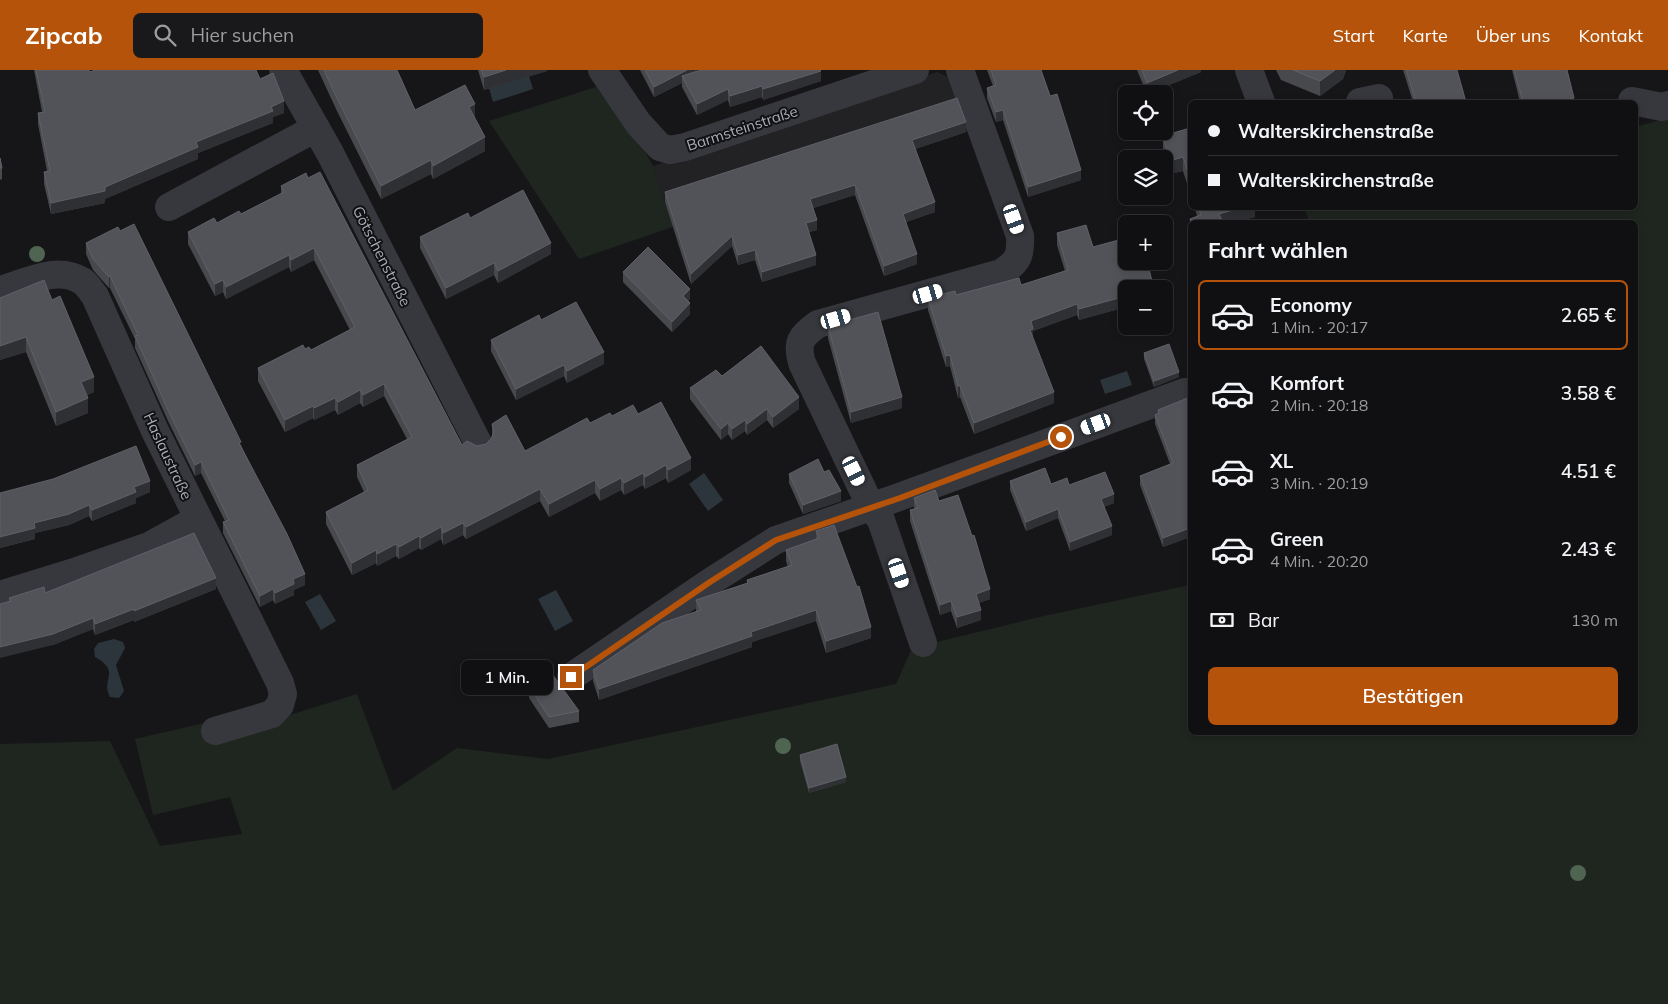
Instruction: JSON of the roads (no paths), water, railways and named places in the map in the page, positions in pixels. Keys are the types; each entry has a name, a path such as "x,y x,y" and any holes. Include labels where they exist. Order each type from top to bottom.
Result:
{"street":[{"name":"Götschenstraße","path":"283,70 316,128 478,443"},
{"name":"Barmsteinstraße","path":"602,70 638,123 660,147 670,150 685,147 915,70"},
{"path":"923,643 881,520 871,507 802,363 798,350 804,334 818,324 1001,273 1013,265 1020,251 1020,236 960,70"},
{"path":"1249,70 1261,100"},
{"path":"1638,102 1662,107 1668,105"},
{"path":"169,207 316,128"},
{"name":"Haslaustraße","path":"0,290 54,274 69,275 84,282 95,296 155,431 280,683 283,694 280,705 272,714 215,731"},
{"path":"571,677 710,582 776,540 1185,392"},
{"path":"0,595 148,546 198,519"}]}
